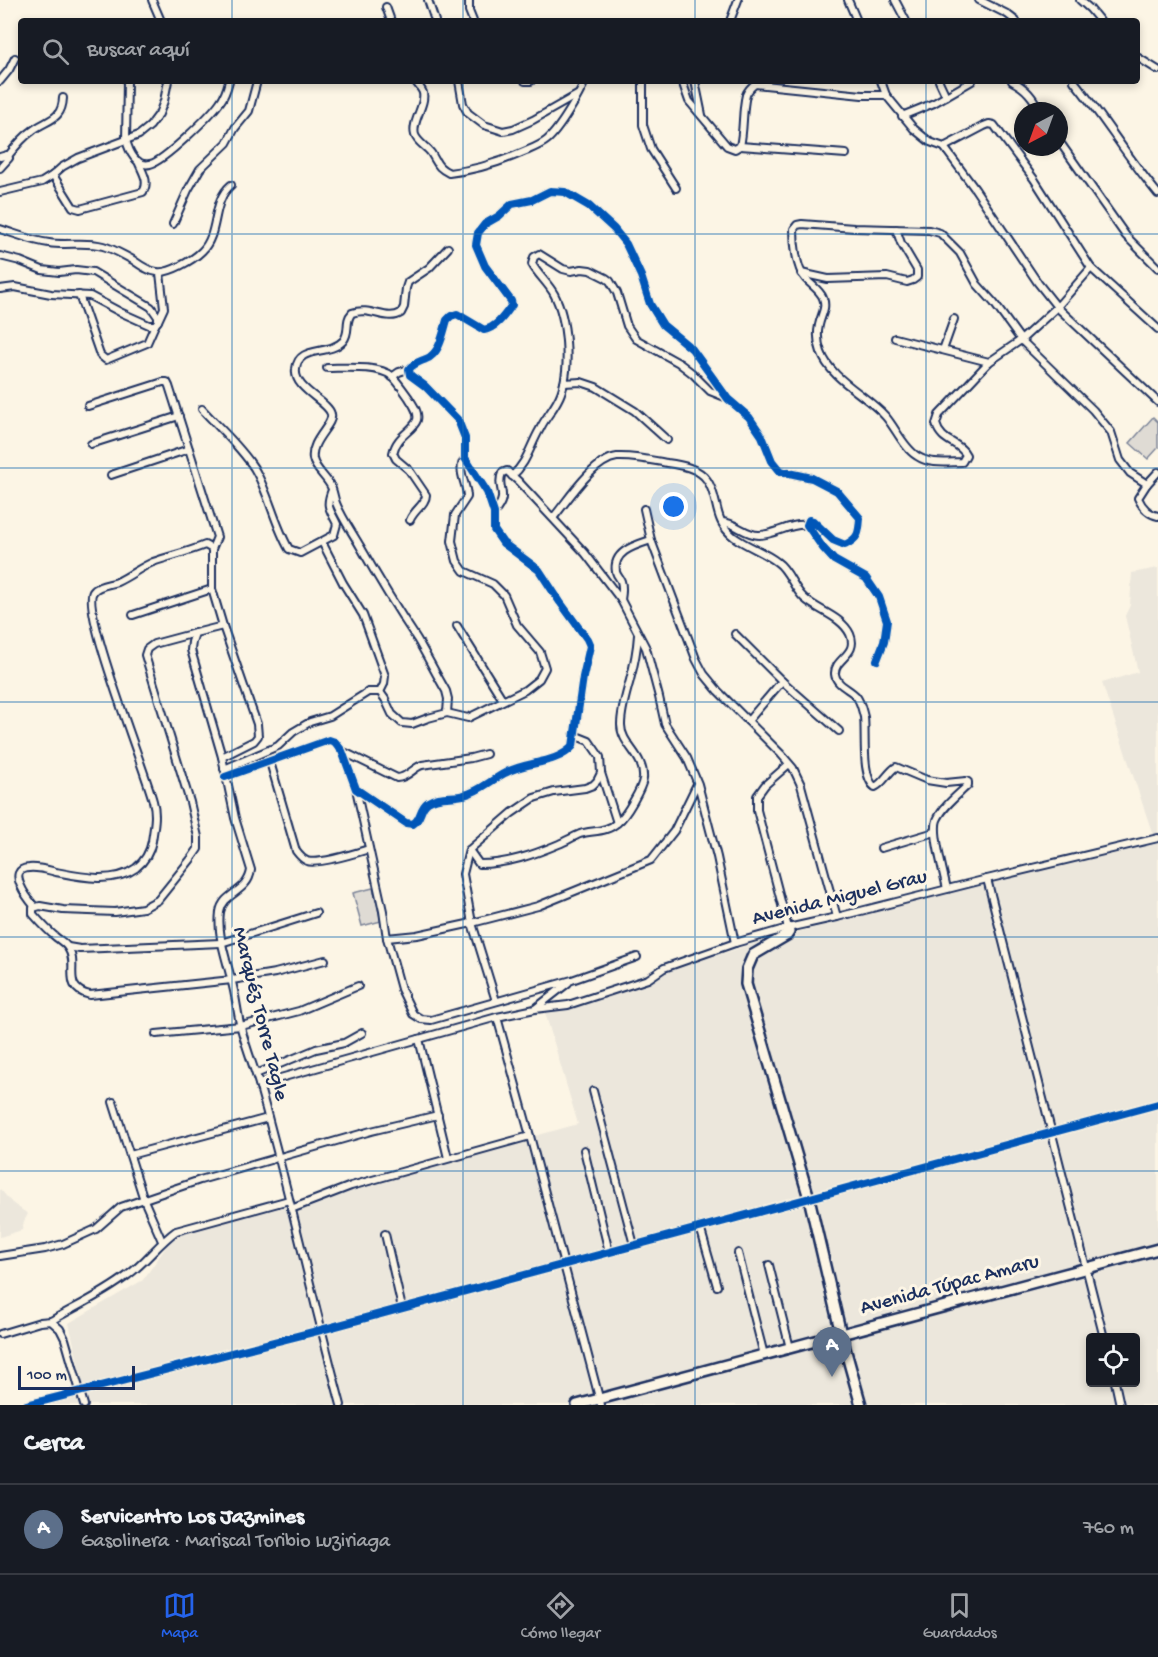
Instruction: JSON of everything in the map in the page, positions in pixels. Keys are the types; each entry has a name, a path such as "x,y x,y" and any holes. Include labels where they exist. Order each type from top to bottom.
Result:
{"street":[{"path":"152,0 160,18"},
{"path":"428,0 434,18"},
{"path":"470,0 472,18"},
{"path":"731,18 738,0"},
{"path":"848,0 856,18"},
{"path":"895,0 904,18"},
{"path":"979,0 1012,18"},
{"path":"1080,0 1097,18"},
{"path":"387,7 390,18"},
{"path":"0,81 15,58"},
{"path":"1140,59 1158,70"},
{"path":"127,84 126,140 131,155 144,164 152,164 176,147 221,101 228,84"},
{"path":"0,192 35,184 53,176 62,167 78,158 145,131 155,121 162,108 167,84"},
{"path":"173,224 200,169 228,143 235,128 249,111 256,84"},
{"path":"417,84 423,93 423,100 418,112 415,135 430,152 436,165 450,173 492,164 541,144 548,139 584,84"},
{"path":"460,84 463,104 468,113 484,125 503,131 533,120 580,93"},
{"path":"643,84 643,113 651,149 676,188"},
{"path":"683,84 689,101 727,146 846,154"},
{"path":"695,84 703,118"},
{"path":"740,146 746,94 755,84 886,96"},
{"path":"882,84 886,96 914,129 930,141 944,147 1057,307 1158,402"},
{"path":"940,84 946,96"},
{"path":"902,116 934,103 967,84"},
{"path":"1020,84 1035,102"},
{"path":"1076,84 1136,168 1158,194"},
{"path":"0,168 32,130 57,117 63,98"},
{"path":"944,147 984,126 994,125 1034,179 1091,268 1158,330"},
{"path":"1068,154 1126,236 1158,268"},
{"path":"0,157 8,156"},
{"path":"53,176 73,207 80,209 142,192 147,182 138,161"},
{"path":"0,229 49,243 99,245 160,273 169,271 193,258 207,244 211,238 220,200 231,186"},
{"path":"392,377 436,353 447,320 451,316 457,314 484,330 490,329 501,320 512,305 508,295 485,266 476,245 478,233 485,224 499,216 512,204 531,200 550,191 565,192 589,206 626,244 641,276 650,304 663,325 692,349 728,399 749,417 762,436 772,461 780,471 812,478 837,491 860,518 859,532 853,541 845,544 833,540 813,521 809,520 807,525"},
{"path":"1091,268 1057,307 1021,340 989,362 939,415 936,421 941,436 966,453 964,460 960,462 934,462 914,455 876,407 832,371 826,363 818,340 819,325 825,310 824,302 820,293 801,273 794,232 795,226 800,224 929,230 940,233 960,253 977,284 1021,340 1093,410 1111,432 1120,460 1130,473 1146,484"},
{"path":"801,273 828,279 887,277 907,282 913,280 917,277 917,270 901,243 896,229"},
{"path":"447,713 446,691 345,520 327,480 315,465 313,458 316,442 318,436 331,422 331,414 310,394 298,379 295,370 299,360 306,354 329,349 341,343 346,336 348,318 352,313 378,312 391,317 401,313 408,282 429,268 448,248"},
{"path":"512,476 525,462 540,427 558,400 564,382 566,351 562,319 553,292 532,264 534,257 539,254 563,269 571,271 586,269 610,281 617,293 627,326 636,339 687,368 710,391 728,399"},
{"path":"0,255 42,270 93,272 151,307 158,317 156,323"},
{"path":"79,295 100,355 106,360 147,343 164,308 160,273"},
{"path":"0,289 15,286 51,294 94,297 149,325 156,323"},
{"path":"943,350 954,319"},
{"path":"895,338 989,362"},
{"path":"327,368 378,370 392,377 415,408 417,415 415,423 402,436 393,451 394,458 409,470 426,495 425,501 413,513 410,520"},
{"path":"356,789 406,823 413,824 419,821 422,808 429,801 466,795 506,772 567,752 573,746 590,646 539,570 502,543 494,530 494,513 487,492 465,458 465,438 458,420 425,386 410,375 409,369"},
{"path":"88,406 163,382 167,382 169,386 217,537 212,549 212,589 257,724 258,736 254,741 222,757"},
{"path":"564,382 588,383 611,395 635,411 667,440"},
{"path":"202,409 239,448 253,467 289,549 300,553 332,536 337,530 336,522 328,507 328,499 332,490"},
{"path":"91,444 179,416"},
{"path":"111,475 189,449"},
{"path":"553,518 594,468 604,461 620,457 679,465 700,473 710,485 717,511 732,535 778,562 803,597 849,632 852,640 851,647 848,654 836,665 835,674 838,681 857,697 862,709 865,726 866,767 872,786 879,786 890,771 896,767 927,780 946,783 968,782 968,785 942,812 937,821 935,832 947,889"},
{"path":"380,692 392,714 402,723 412,724 428,717 447,713 468,718 525,690 539,679 545,668 540,652 517,625 504,596 493,584 464,571 457,561 452,541 455,515 468,493 461,474 461,464 465,458"},
{"path":"494,513 503,499 500,479 502,473 507,471 585,553 621,600 646,648 665,724 687,758 698,784 717,857 735,943"},
{"path":"1158,472 1146,484 1138,498 1146,510 1158,516"},
{"path":"644,509 651,540 696,659 704,674 781,754 801,785 837,917"},
{"path":"722,522 759,535 795,525 807,525"},
{"path":"807,525 834,560 866,578 879,597 887,621 884,642 877,660"},
{"path":"621,600 621,582 616,573 617,560 630,547 651,540"},
{"path":"322,542 363,615 385,676 380,692"},
{"path":"34,907 18,880 23,870 43,869 107,878 119,876 140,865 152,842 156,811 130,729 102,653 90,600 92,593 96,588 119,581 154,562 205,545 212,549"},
{"path":"133,615 212,589"},
{"path":"34,907 115,912 143,908 158,900 196,852 199,841 190,802 145,655 147,649 154,644 223,626"},
{"path":"457,626 504,700"},
{"name":"Marquéz Torre Tagle","path":"195,633 191,650 251,870 250,879 224,901 220,910 221,943 341,1405"},
{"path":"469,850 479,864 510,861 581,834 606,830 618,824 626,814 643,780 642,764 625,739 621,727 625,698 637,652 638,634"},
{"path":"735,634 782,681 839,731"},
{"path":"748,721 782,681"},
{"path":"224,769 278,746 293,732 310,722 330,716 368,693 380,692"},
{"path":"574,735 589,741 600,757 601,773 618,824"},
{"path":"225,777 329,741 335,742 342,751 356,789 387,938 401,989 413,1014 421,1019 431,1020 572,981 638,957"},
{"path":"342,751 397,778 401,778 422,765 486,754"},
{"path":"270,762 296,851 302,858 309,862 338,858 369,849"},
{"path":"789,764 765,785 757,796 757,810 789,932 753,955 747,969 746,984 809,1198 841,1334 861,1405"},
{"path":"496,1001 472,923 463,874 469,850 512,813 534,798 593,785 601,773"},
{"path":"387,938 417,935 538,906 651,860 674,831 698,784"},
{"path":"881,848 935,832"},
{"name":"Avenida Miguel Grau","path":"259,1084 497,1017 568,1005 648,979 664,968 735,943 788,928 1158,838"},
{"path":"987,879 1103,1333"},
{"path":"34,907 32,912 34,916 68,947 73,959 71,978 73,982 81,992 90,995 232,980 275,973 325,960"},
{"path":"68,947 80,949 221,943 316,913"},
{"path":"536,1009 572,981"},
{"path":"156,1034 241,1026 299,1011 358,986"},
{"path":"497,1017 600,1402"},
{"path":"255,1074 316,1049 344,1043 362,1033"},
{"path":"420,1039 448,1158"},
{"path":"593,1090 634,1245"},
{"path":"113,1102 144,1200 162,1241"},
{"path":"27,1405 321,1330 1158,1104"},
{"path":"0,1256 63,1244 96,1229 122,1207 236,1168 438,1115"},
{"path":"130,1155 268,1118"},
{"path":"291,1209 351,1186 530,1136"},
{"path":"585,1150 609,1252"},
{"path":"0,1334 51,1321 122,1280 162,1241 176,1231 289,1200"},
{"path":"700,1227 717,1286"},
{"path":"385,1234 402,1308"},
{"name":"Avenida Túpac Amaru","path":"577,1405 600,1402 764,1354 1158,1249"},
{"path":"738,1253 764,1354"},
{"path":"769,1265 790,1348"},
{"path":"51,1321 60,1329 65,1339 84,1405"},
{"path":"1116,1387 1120,1405"}],"shaded area":[{"path":"1153,417 1158,422 1158,448 1148,459 1130,443"},
{"path":"1158,568 1158,1405 40,1405 85,1393 69,1323 143,1280 171,1240 182,1234 578,1124 544,1009 766,940 1155,841 1102,683 1138,672 1125,616 1130,605 1132,573"},
{"path":"373,888 381,921 362,926 353,893"},
{"path":"0,1189 12,1203 28,1214 22,1230 0,1237"}],"cycle path":[{"path":"225,777 329,740 335,742 342,751 356,789 406,823 413,824 425,804 432,800 460,796 480,789 513,769 558,757 573,746 590,646 587,639 539,570 503,543 494,530 494,513 487,492 465,458 465,438 458,420 425,386 410,375 409,369 435,353 447,320 451,316 457,314 484,330 496,324 503,317 512,305 511,301 485,266 476,245 478,233 485,224 499,216 512,204 532,200 550,191 565,192 589,206 614,229 626,244 641,276 650,304 663,325 692,349 728,399 749,417 762,436 772,461 780,471 812,478 837,491 860,518 857,534 845,545 833,540 813,521 809,520 807,525 834,560 866,578 879,597 887,621 884,642 877,660"},
{"path":"27,1405 321,1330 1158,1104"}],"place":[{"name":"Servicentro Los Jazmines","path":"832,1377"}]}
